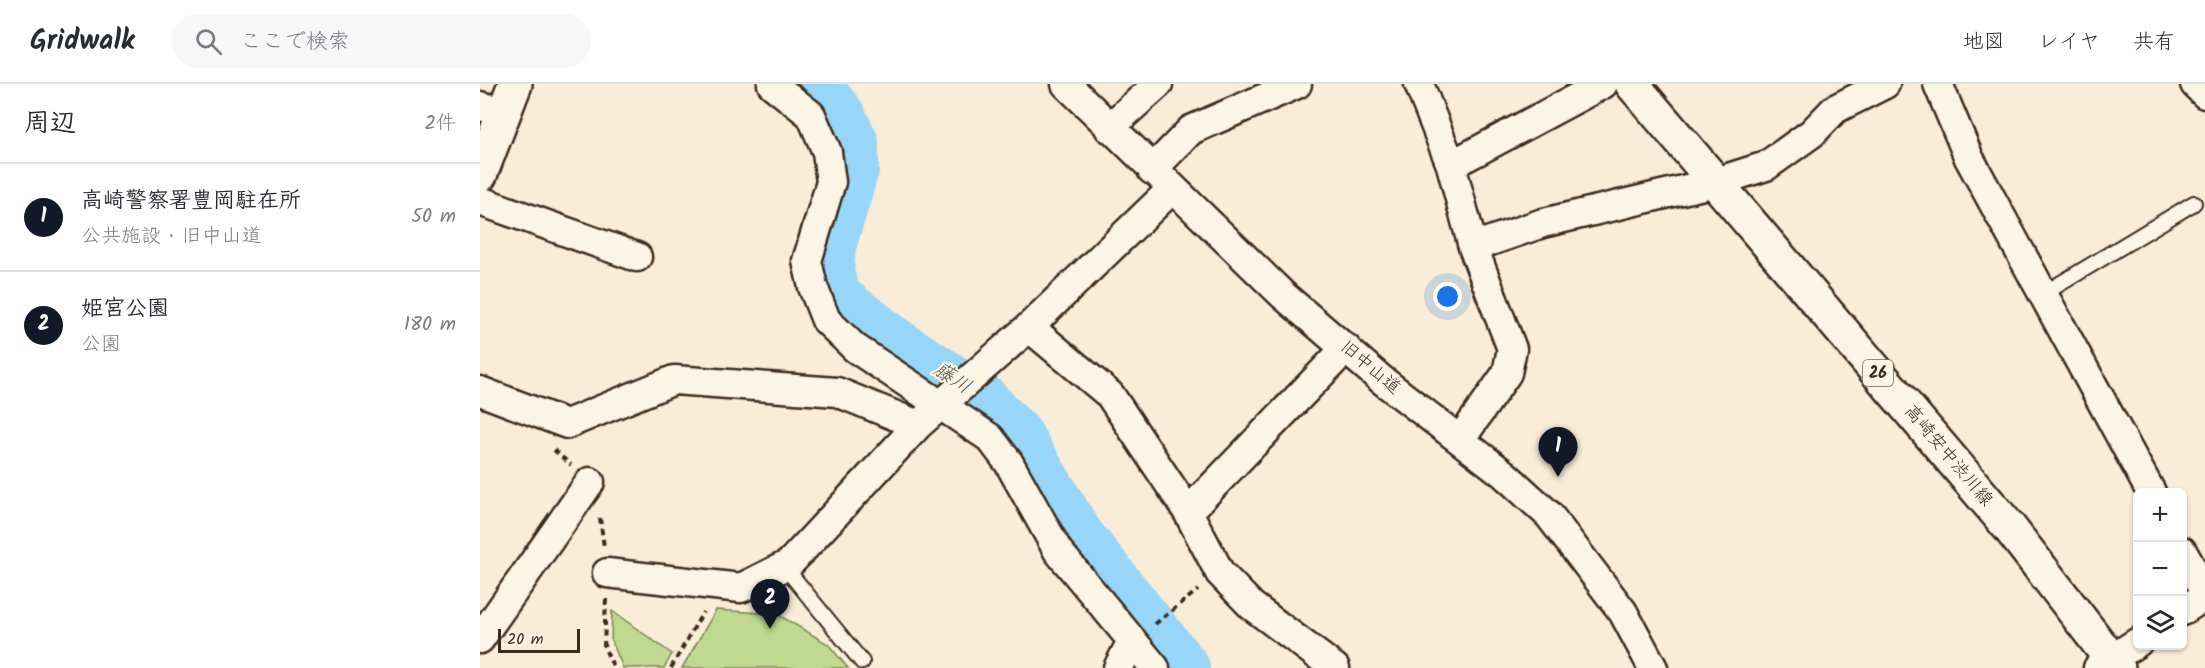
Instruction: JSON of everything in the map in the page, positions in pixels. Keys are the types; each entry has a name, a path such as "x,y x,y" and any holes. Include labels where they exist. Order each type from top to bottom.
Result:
{"main road":[{"name":"高崎安中渋川線","path":"1632,84 2009,527 2116,659"},
{"path":"480,175 500,100"}],"street":[{"path":"772,84 811,115 827,152 831,182 807,261 825,320 855,348 946,399 990,438 1009,463 1058,551 1155,668"},
{"name":"旧中山道","path":"1066,84 1283,295 1382,380 1504,474 1549,515 1623,612 1653,668"},
{"path":"1109,128 1158,84"},
{"path":"607,573 741,588 784,566 918,425 1029,327 1162,179 1191,130 1297,84"},
{"path":"1419,84 1451,165 1473,247 1512,349 1508,374 1460,440"},
{"path":"1451,165 1603,84"},
{"path":"1473,247 1543,223 1716,182 1766,166 1812,133 1835,109 1885,84"},
{"path":"1938,84 1969,158 2149,488"},
{"path":"2195,84 2205,94"},
{"path":"480,201 638,257"},
{"path":"1029,327 1110,394 1188,512 1220,573 1252,606 1335,668"},
{"path":"1188,512 1346,348"},
{"path":"480,391 567,424 674,380 837,393 918,425"},
{"path":"480,639 590,482"},
{"path":"2187,560 2205,594 2187,607"},
{"path":"1118,668 1132,641"}],"lane":[{"path":"2043,294 2194,203"},
{"path":"784,566 862,662"}],"path":[{"path":"1162,618 1220,573"},
{"path":"671,668 706,607"}],"green space":[{"path":"716,610 777,614 828,644 848,668 682,668"},
{"path":"612,611 672,654 664,668 623,668 611,639"}],"waterway":[{"name":"藤川","path":"812,84 822,92 841,116 854,143 854,170 831,246 829,272 836,297 898,344 982,398 1018,435 1078,534 1185,668"}],"place":[{"name":"高崎警察署豊岡駐在所","path":"1558,477"},
{"name":"姫宮公園","path":"770,629"}]}
